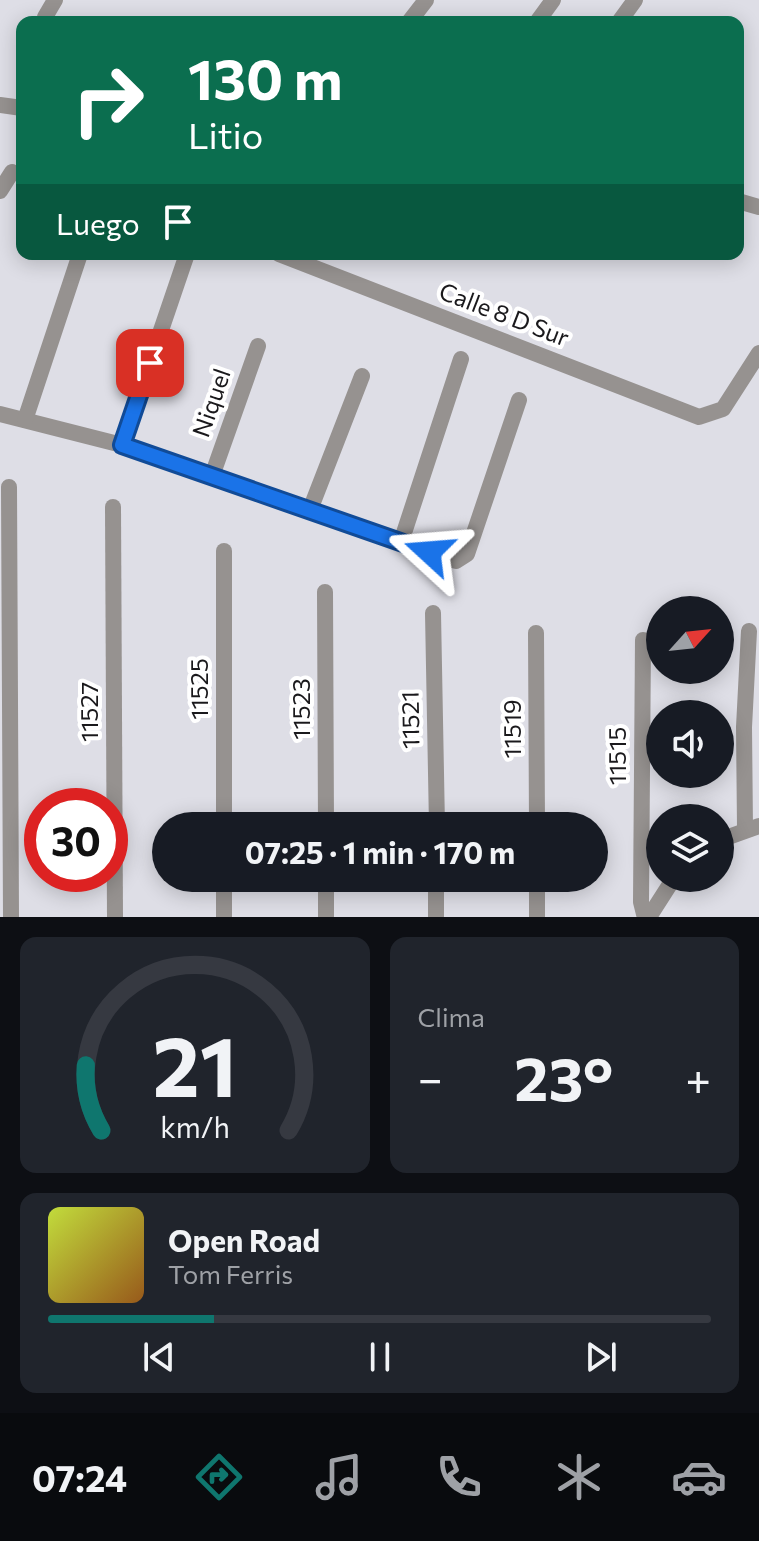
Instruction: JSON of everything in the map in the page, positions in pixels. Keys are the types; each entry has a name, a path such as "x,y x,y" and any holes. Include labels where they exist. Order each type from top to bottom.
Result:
{"street":[{"path":"414,16 426,0"},
{"path":"0,191 11,172"},
{"path":"25,420 78,260"},
{"path":"122,445 185,260"},
{"name":"Calle 8 D Sur","path":"294,260 699,417 713,415 723,409 759,353"},
{"name":"Niquel","path":"212,476 258,346"},
{"path":"401,542 461,359"},
{"path":"310,510 362,376"},
{"path":"0,414 122,445 456,561 464,559 519,400"},
{"path":"9,487 11,917"},
{"name":"11527","path":"113,507 115,917"},
{"name":"11525","path":"224,551 224,812"},
{"name":"11523","path":"325,592 326,812"},
{"name":"11521","path":"433,613 437,812"},
{"path":"749,631 744,727 752,827"},
{"name":"11519","path":"536,633 537,812"},
{"name":"11515","path":"643,640 641,902 644,914 649,917"},
{"path":"224,892 224,917"},
{"path":"326,892 326,917"},
{"path":"436,892 436,917"},
{"path":"537,892 537,917"},
{"path":"649,917 665,892"}],"route":[{"path":"150,363 122,445 429,552"}]}
